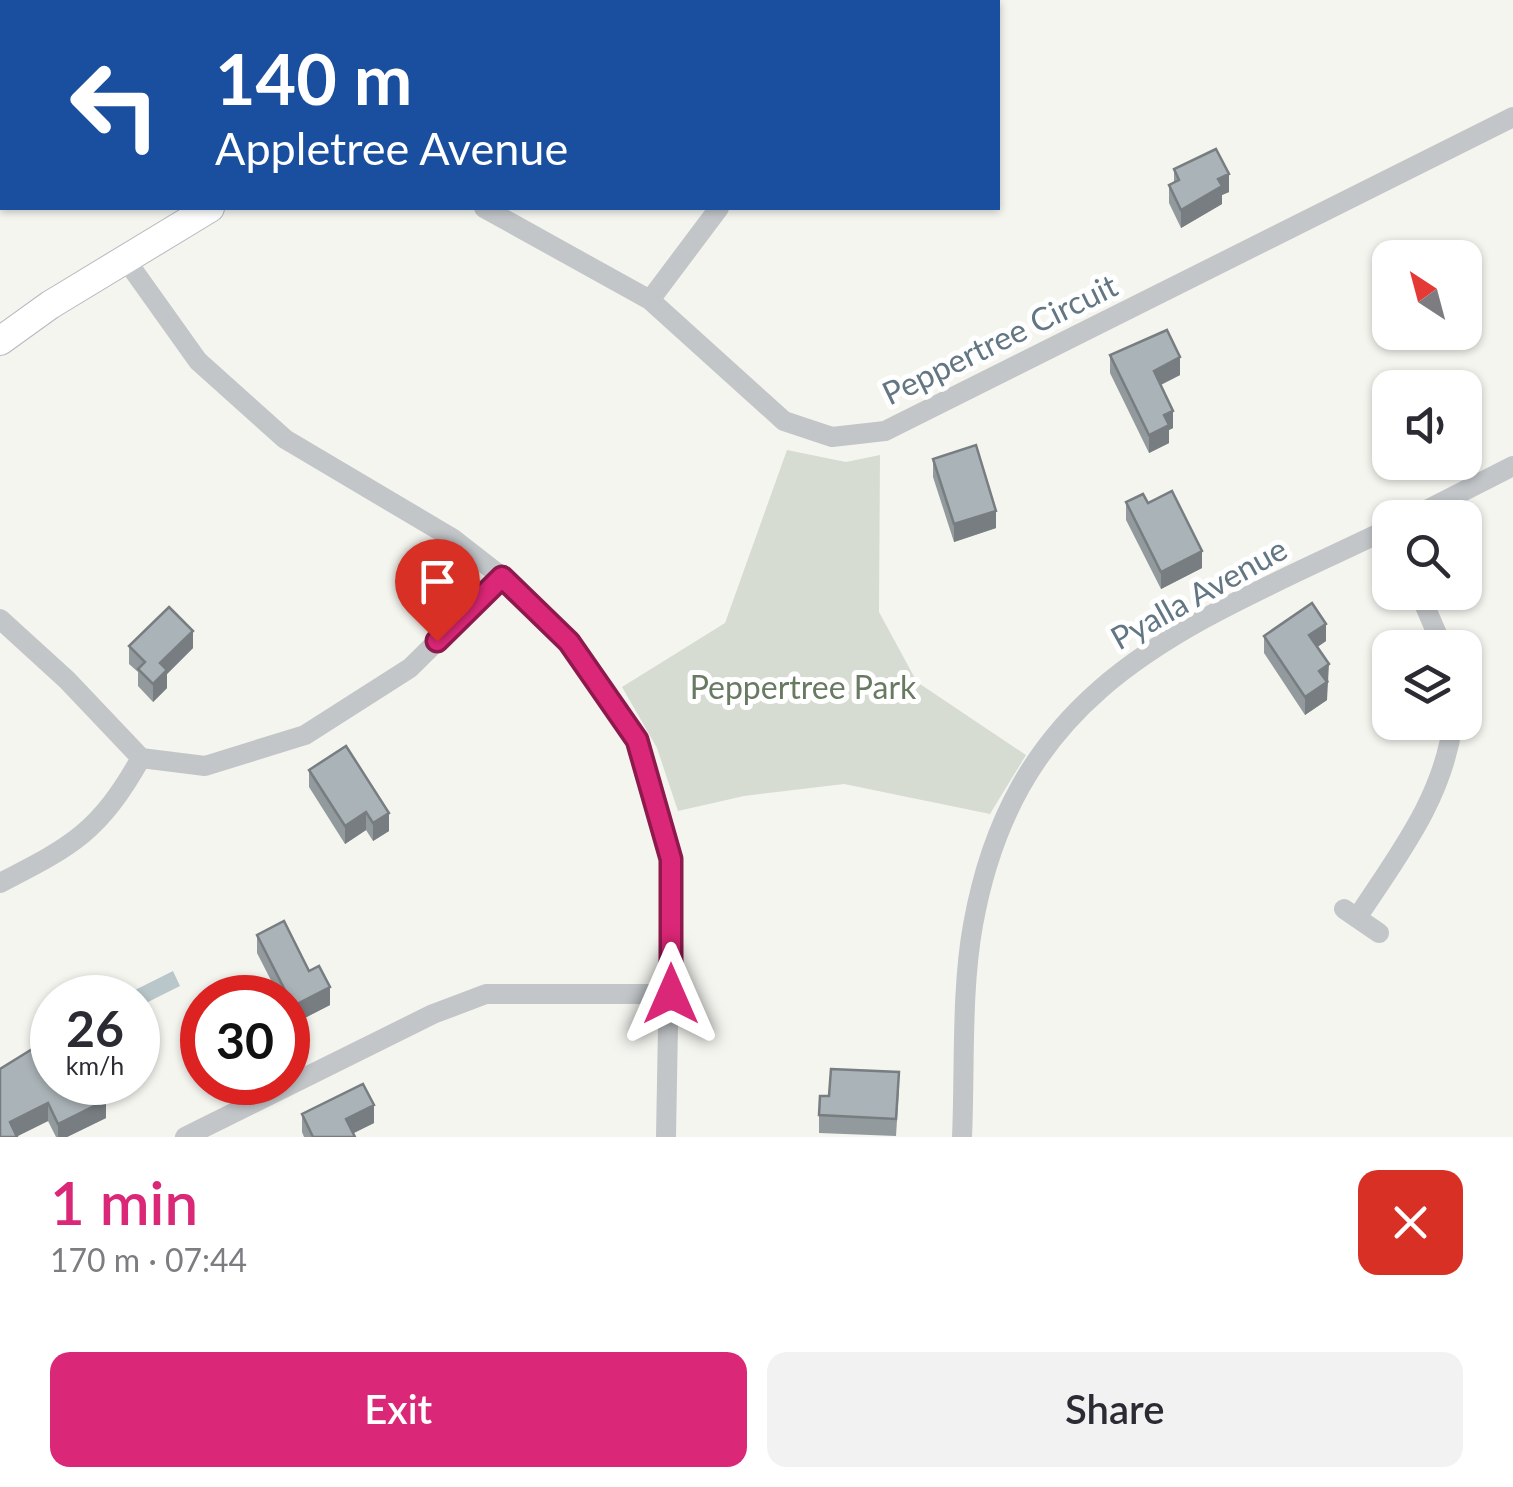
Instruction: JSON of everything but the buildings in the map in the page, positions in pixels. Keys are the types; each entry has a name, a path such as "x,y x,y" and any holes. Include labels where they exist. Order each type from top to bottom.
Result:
{"street":[{"name":"Peppertree Circuit","path":"488,210 650,300 784,421 832,437 885,431 1513,117"},
{"path":"0,340 207,210"},
{"path":"650,300 718,210"},
{"path":"126,260 198,360 285,439 452,538 502,577 569,642 637,740 671,859 666,1137"},
{"path":"1446,500 1513,466"},
{"name":"Pyalla Avenue","path":"962,1137 972,927 995,843 1012,798 1033,762 1104,682 1198,621 1372,537"},
{"path":"0,619 67,680 141,758 205,766 305,735 410,668 502,577"},
{"path":"1379,933 1351,914 1431,805 1448,761 1451,740"},
{"path":"0,883 50,858 100,823 141,758"},
{"path":"185,1137 433,1014 486,994 671,994"}],"green space":[{"name":"Peppertree Park","path":"787,450 846,462 880,455 879,612 917,682 1026,755 990,814 844,784 744,796 678,811 657,748 622,687 725,623"}],"shaded area":[{"path":"173,971 180,986 160,996 160,978"}],"route":[{"path":"437,641 502,577 569,642 637,740 671,859 671,994"}]}
